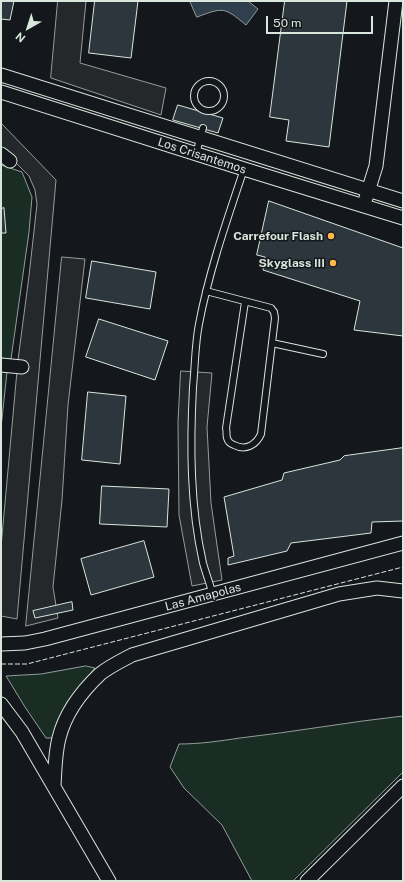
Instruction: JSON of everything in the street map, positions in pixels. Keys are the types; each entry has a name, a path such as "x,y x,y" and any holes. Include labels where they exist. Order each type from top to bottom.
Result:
{"street":[{"path":"363,205 376,166 396,1"},
{"name":"Los Crisantemos","path":"1,75 82,100 202,133 403,201"},
{"name":"Los Crisantemos","path":"1,92 403,218"},
{"path":"77,116 82,100"},
{"path":"1,154 10,161 1,161"},
{"path":"1,365 22,367"},
{"name":"Las Amapolas","path":"1,644 45,639 403,543"},
{"path":"54,786 56,752 59,738 68,715 89,686 113,665 132,655 339,594 377,588 403,591"},
{"path":"1,704 22,732 109,881"},
{"path":"307,881 403,786"}],"lane":[{"path":"211,81 216,83 223,90 224,99 219,108 208,112 202,110 198,106 194,96 198,87 211,81"},
{"path":"196,154 202,133"},
{"path":"213,595 203,564 198,536 192,476 191,419 199,326 206,291 244,169"},
{"path":"206,291 271,308 274,312 272,343 261,434 256,443 249,447 242,448 230,443 227,438 226,428 245,302"},
{"path":"272,343 323,354"}],"green space":[{"path":"1,165 22,172 32,197 29,232 11,359 1,358"},
{"path":"1,371 7,372 1,428"},
{"path":"86,666 95,668 68,701 59,719 55,738 46,738 6,676 41,674"},
{"path":"403,716 403,772 293,881 252,881 222,825 184,788 170,767 179,744 281,733"}],"shaded area":[{"path":"58,1 86,1 80,63 166,88 161,115 51,78"},
{"path":"1,123 56,180 17,619 1,616 1,547 18,360 37,204 35,190 29,176 1,148"},
{"path":"62,257 85,259 68,405 62,500 53,587 58,618 26,626"},
{"path":"181,371 212,373 207,427 211,503 222,580 192,586 179,515 178,422"}],"water":[{"path":"190,1 248,1 258,9 246,25 233,15 223,10 197,17"}],"building":[{"path":"1,1 14,1 10,20 1,19"},
{"path":"95,1 138,1 131,58 89,53"},
{"path":"285,1 347,1 329,147 286,141 289,120 270,117"},
{"path":"178,105 223,118 218,133 173,120"},
{"name":"Skyglass III","path":"269,201 403,248 403,336 354,330 360,301 263,270 265,257 257,255"},
{"path":"4,208 6,233 1,233 1,209"},
{"path":"92,261 156,272 150,309 86,298"},
{"path":"99,319 168,341 155,380 86,357"},
{"path":"88,392 126,396 120,464 82,460"},
{"path":"403,448 403,521 372,522 371,533 291,543 287,551 228,565 228,558 234,556 224,497 282,480 284,473 340,460 344,456"},
{"path":"102,486 169,489 167,527 100,524"},
{"path":"144,541 154,577 91,595 81,559"},
{"path":"72,602 73,610 35,618 33,611"}],"fence":[{"path":"1,664 27,664 403,567"}],"place":[{"name":"Carrefour Flash","path":"331,236"},
{"name":"Skyglass III","path":"333,263"}]}
